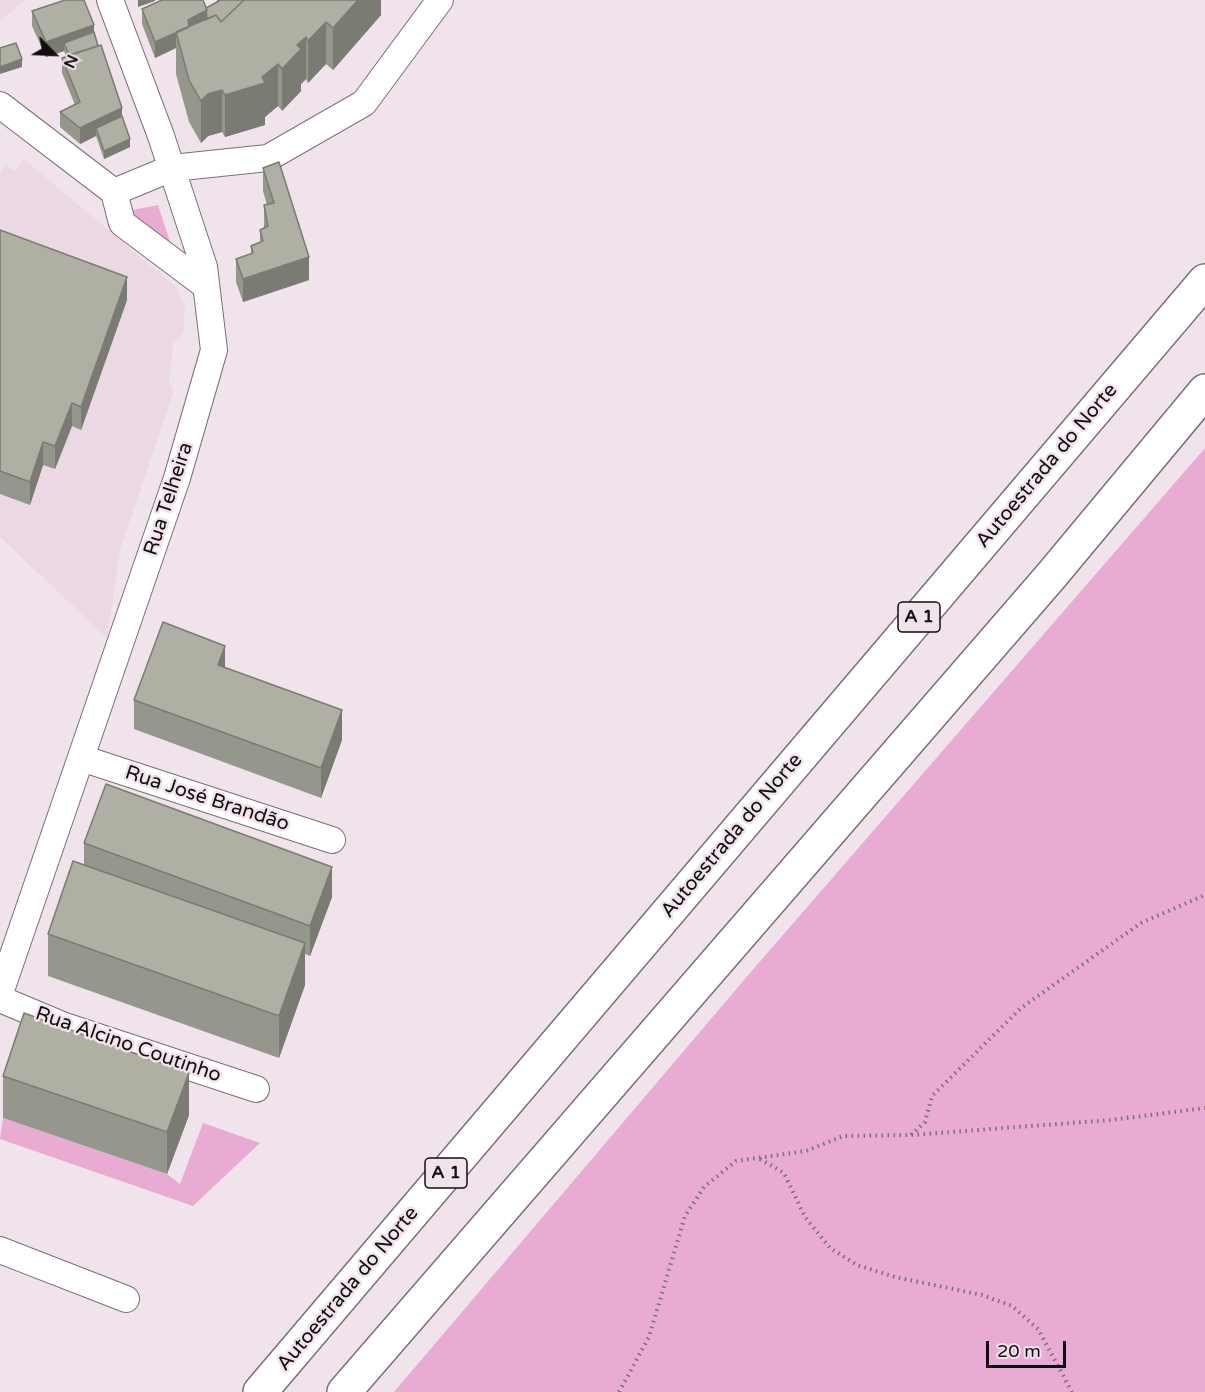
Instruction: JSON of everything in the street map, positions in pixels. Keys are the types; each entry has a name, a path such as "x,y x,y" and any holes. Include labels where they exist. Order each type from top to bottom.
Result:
{"highway":[{"name":"Autoestrada do Norte","path":"260,1392 1205,281"},
{"path":"344,1392 1051,576 1205,391"},
{"path":"1051,576 1205,411"}],"street":[{"name":"Rua Telheira","path":"0,993 177,478 214,350 204,267 172,168 110,0"},
{"path":"114,192 172,168 268,158 364,103 440,0"},
{"path":"0,105 114,192 122,223 207,286"},
{"name":"Rua José Brandão","path":"81,758 332,840"},
{"name":"Rua Alcino Coutinho","path":"0,999 94,1037 256,1089"},
{"path":"0,1250 126,1299"}],"path":[{"path":"911,1135 925,1122 932,1096 1021,1008 1141,923 1205,895"},
{"path":"619,1392 649,1337 685,1216 704,1186 736,1161 806,1151 843,1136 911,1135 1111,1120 1205,1108"},
{"path":"760,1159 784,1173 806,1217 830,1248 857,1265 895,1277 982,1294 1012,1306 1038,1329 1072,1392"}],"shaded area":[{"path":"0,0 25,0 0,21"},
{"path":"24,159 177,288 185,308 183,333 173,344 169,380 173,393 120,550 107,638 0,537 0,174 6,165 14,171"},
{"path":"158,205 172,248 128,211"},
{"path":"1205,448 1205,1392 394,1392 750,973"},
{"path":"3,1118 167,1174 180,1184 203,1123 260,1143 193,1206 0,1139"}],"building":[{"path":"65,0 84,0 94,25 46,42 32,11"},
{"path":"162,0 203,0 207,10 188,20 189,27 155,42 142,9"},
{"path":"218,0 244,0 221,22 216,15 205,20 207,18 206,8"},
{"path":"244,0 358,0 333,28 326,22 308,41 306,37 297,45 301,49 282,69 278,64 262,77 265,83 225,95 222,90 208,94 201,101 189,80 176,32 216,15 221,22"},
{"path":"94,32 98,46 69,55 64,43"},
{"path":"16,43 22,59 0,67 0,48"},
{"path":"101,45 122,108 80,128 60,112 80,102 62,58"},
{"path":"122,116 130,139 104,151 96,128"},
{"path":"279,162 309,257 243,279 236,259 253,253 251,246 263,241 260,230 268,226 264,205 274,203 263,168"},
{"path":"0,230 127,277 81,407 72,403 55,446 43,442 30,482 0,471"},
{"path":"163,622 225,646 218,665 342,710 321,768 134,700"},
{"path":"106,784 332,867 310,926 84,843"},
{"path":"73,861 305,943 279,1016 48,934"},
{"path":"24,1013 189,1073 167,1132 3,1076"}]}
